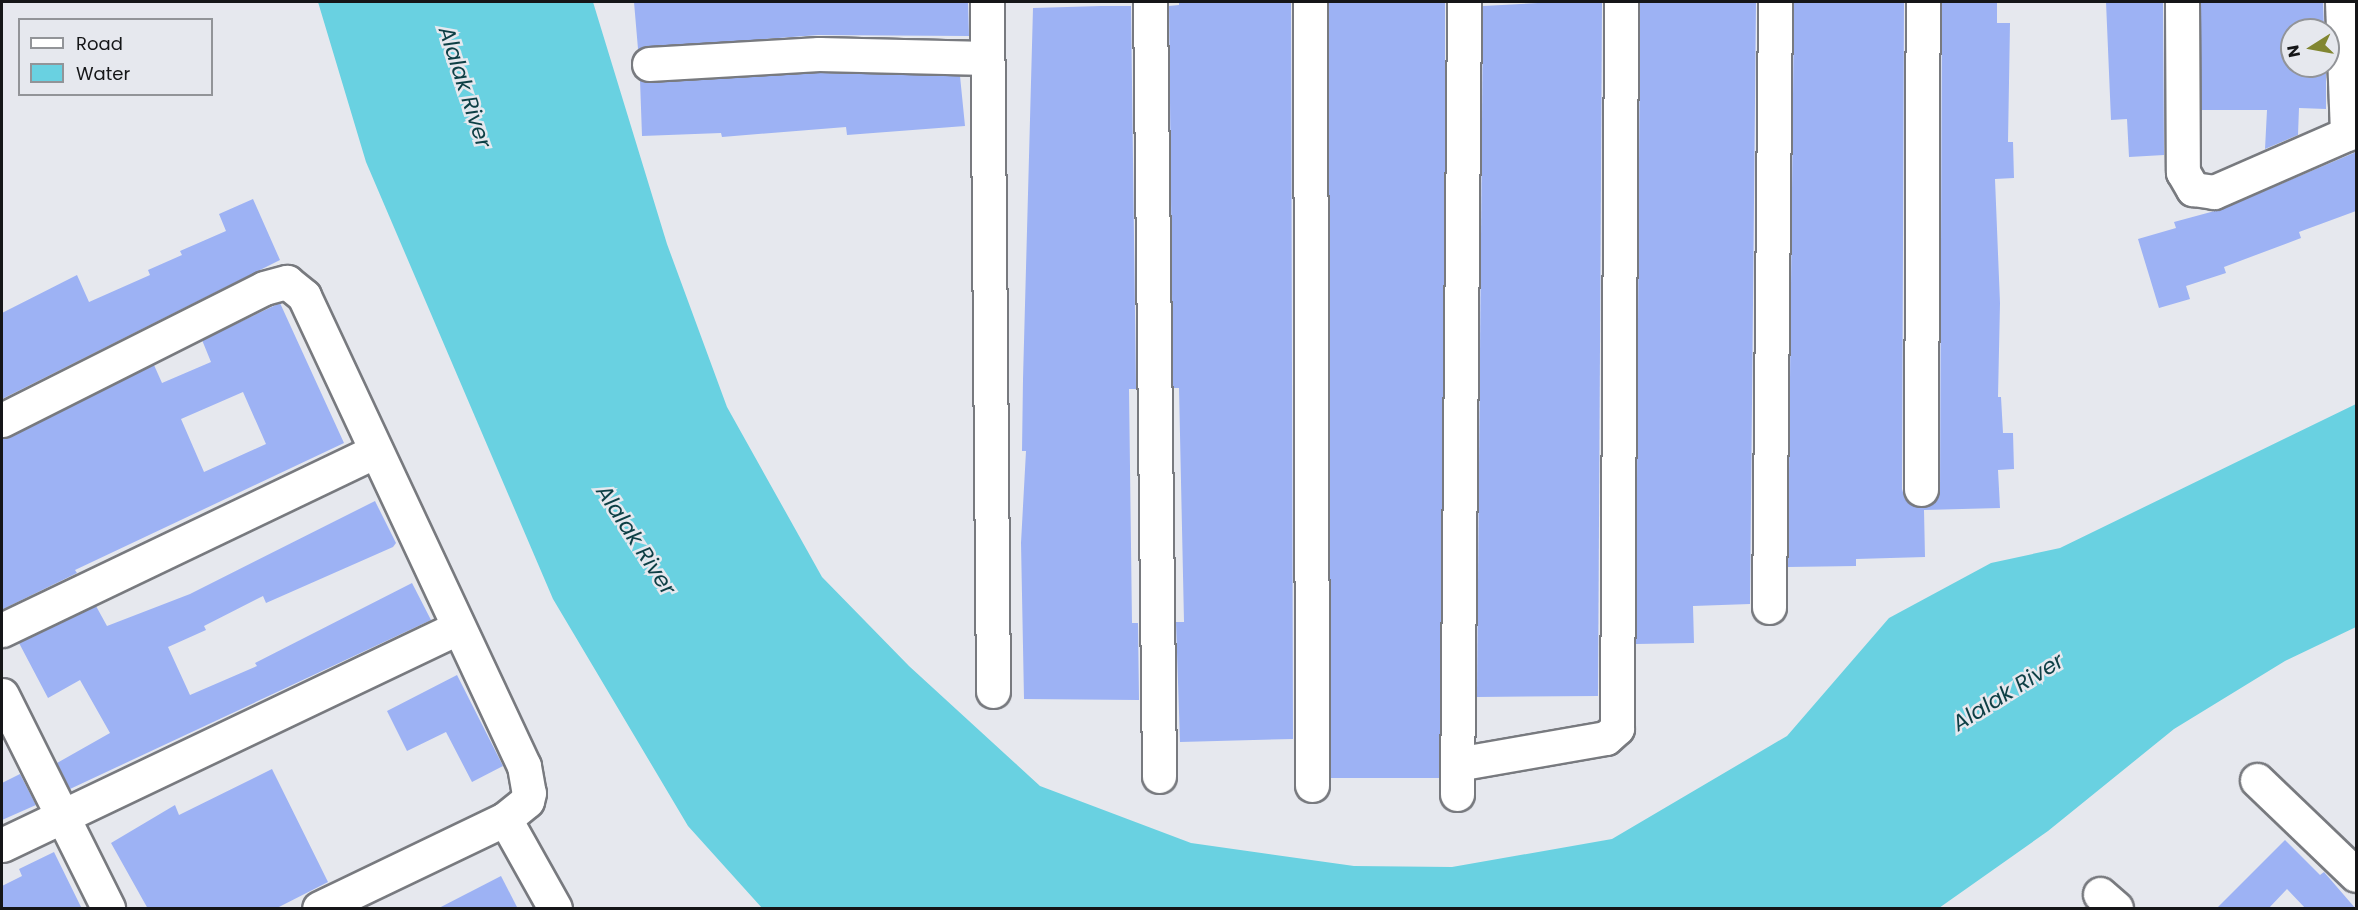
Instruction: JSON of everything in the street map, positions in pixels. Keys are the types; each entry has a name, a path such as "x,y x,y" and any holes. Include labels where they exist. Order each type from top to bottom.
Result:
{"street":[{"path":"987,2 993,691"},
{"path":"1150,2 1159,776"},
{"path":"1310,2 1312,784"},
{"path":"1464,2 1457,779 1606,738 1617,728 1621,2"},
{"path":"1770,607 1775,2"},
{"path":"1921,489 1923,2"},
{"path":"2182,2 2184,172 2193,189 2214,192 2352,132 2342,2"},
{"path":"649,64 819,54 987,58"},
{"path":"2,420 264,288 287,282 304,296 374,452 524,766 529,793 527,801 505,819 331,906"},
{"path":"2,630 374,452"},
{"path":"2,844 457,628"},
{"path":"2,695 108,909"},
{"path":"2257,780 2356,875"},
{"path":"505,819 555,909"}],"water":[{"name":"Alalak River","path":"318,2 593,2 667,244 727,407 822,577 909,666 1040,786 1191,843 1354,866 1452,867 1612,839 1787,736 1889,618 1991,563 2060,548 2356,404 2356,627 2285,661 2174,729 2048,831 1939,908 762,908 688,826 553,599 366,162"}],"building":[{"path":"634,2 968,2 969,36 818,35 638,49"},
{"path":"1179,2 1291,2 1293,739 1180,742 1176,622 1184,622 1179,388 1173,388 1169,6 1179,5"},
{"path":"1329,2 1445,2 1445,778 1329,778"},
{"path":"1602,2 1598,696 1477,697 1483,6"},
{"path":"1640,2 1756,2 1750,604 1693,606 1694,643 1636,644"},
{"path":"1794,2 1904,2 1902,489 1905,499 1920,508 1931,505 1940,489 1942,2 1997,2 1997,23 2010,23 2008,142 2013,142 2014,178 1995,179 2000,303 1998,397 2001,397 2003,433 2013,433 2014,469 1998,470 2000,508 1924,510 1925,557 1856,559 1856,566 1788,567"},
{"path":"2106,2 2163,2 2164,155 2129,157 2127,119 2111,120"},
{"path":"2201,2 2323,2 2324,18 2280,18 2280,78 2326,78 2326,109 2299,108 2298,135 2265,149 2267,110 2201,110"},
{"path":"1131,6 1136,389 1129,389 1132,623 1138,623 1139,700 1024,699 1021,543 1026,451 1022,451 1033,8"},
{"path":"819,73 960,76 965,126 847,135 846,127 722,137 721,133 642,136 640,80 650,83"},
{"path":"2356,152 2356,211 2299,232 2301,238 2224,267 2226,273 2186,286 2190,299 2159,308 2138,239 2176,228 2174,222 2222,209"},
{"path":"253,199 280,260 2,399 2,313 77,275 89,302 150,275 148,270 182,255 180,251 226,231 219,214"},
{"path":"280,303 344,443 75,570 77,573 3,609 2,439 154,365 162,383 211,362 202,340","holes":["243,392 266,444 204,472 181,419"]},
{"path":"375,501 396,543 393,547 266,603 263,596 204,626 206,630 168,647 190,695 257,666 255,663 412,583 431,620 70,789 57,763 110,733 80,680 48,698 19,643 96,606 107,626 190,594"},
{"path":"457,675 503,766 472,782 446,732 407,751 387,711"},
{"path":"272,769 328,882 275,909 148,909 111,843 175,805 179,815"},
{"path":"20,774 36,805 2,820 2,783"},
{"path":"2285,840 2320,875 2324,872 2356,909 2306,909 2287,889 2268,909 2216,909"},
{"path":"54,852 82,909 2,909 2,886 22,876 19,869"},
{"path":"501,876 518,909 437,909"}]}
